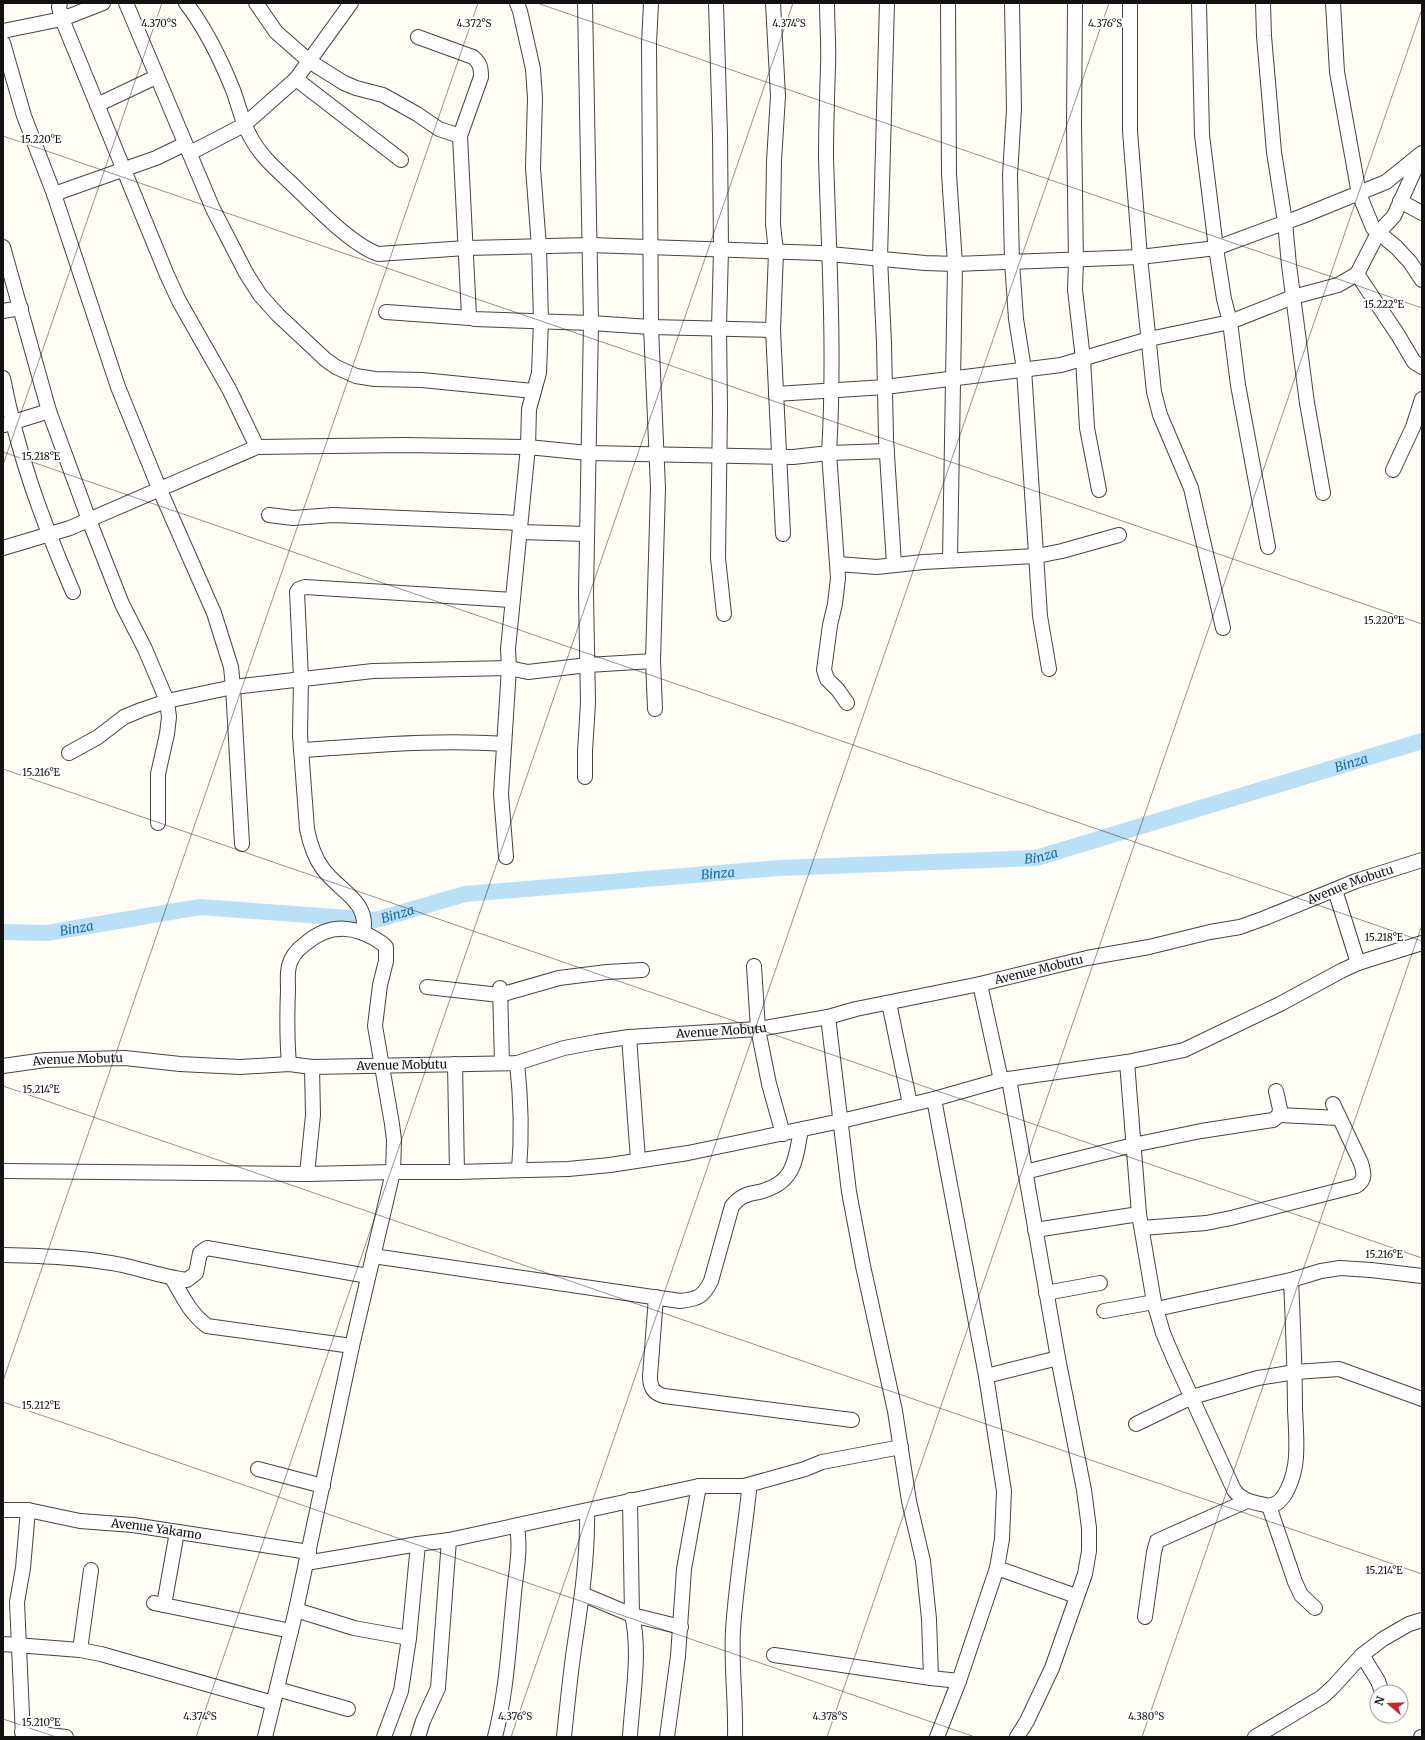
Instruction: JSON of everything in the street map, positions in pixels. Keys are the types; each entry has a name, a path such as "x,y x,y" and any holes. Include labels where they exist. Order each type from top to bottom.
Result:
{"street":[{"path":"60,3 59,7 62,19 125,170 140,210 180,301 229,390 257,447"},
{"path":"3,31 62,19 103,3"},
{"path":"126,3 213,209 260,295 278,315 326,360 336,367 356,376 375,379 422,380 533,391"},
{"path":"186,3 200,22 223,65 234,92 244,125 263,157 322,214 370,251 378,254 466,248 539,247 590,244 830,254 925,263 955,264 1076,261 1140,257 1216,248 1359,194 1394,177 1422,154"},
{"path":"54,194 156,158 188,149 244,125 296,79 351,3"},
{"path":"506,857 500,794 509,668 508,649 528,447 529,409 538,373 541,321 539,247 533,168 535,98 534,69 517,3"},
{"path":"585,3 591,323 586,593 588,665 585,777"},
{"path":"651,3 649,44 651,327 658,496 653,661 655,709"},
{"path":"716,3 720,135 721,250 719,327 718,558 724,614"},
{"path":"773,3 778,96 774,161 773,224 776,252 773,330 784,534"},
{"path":"827,3 828,66 826,157 830,254 832,391 829,453 838,564 836,598 830,625 824,670 827,679 838,690 847,703"},
{"path":"887,3 880,258 886,451 894,564"},
{"path":"948,3 949,174 955,264 950,560"},
{"path":"1012,3 1014,109 1010,175 1012,262 1016,319 1024,369 1040,616 1049,669"},
{"path":"1075,3 1075,290 1083,359 1087,428 1099,490"},
{"path":"1130,3 1130,131 1140,257 1154,392 1160,414 1191,488 1223,628"},
{"path":"1199,3 1202,135 1216,248 1224,299 1230,322 1238,385 1268,547"},
{"path":"1263,3 1264,36 1274,152 1285,222 1307,403 1323,493"},
{"path":"1333,3 1337,72 1359,194 1368,219 1378,233 1396,247 1410,262 1422,280"},
{"path":"261,5 276,32 309,61 344,83 356,88 383,95 417,114 439,129 460,136"},
{"path":"418,37 473,57 479,61 481,69 481,77 460,136 470,318"},
{"path":"3,43 24,116 54,194 118,387 159,488 217,619 231,667 242,844"},
{"path":"97,105 156,77"},
{"path":"296,79 401,160"},
{"path":"776,394 885,388 1061,365 1149,339 1230,322 1293,297 1338,285 1357,274 1378,233 1394,216 1422,154"},
{"path":"1400,201 1422,213"},
{"path":"3,247 49,411 122,604 145,649 167,701 169,717 167,734 158,774 158,823"},
{"path":"1357,274 1398,335 1414,362 1422,367"},
{"path":"3,311 21,308"},
{"path":"386,312 474,319 591,323 651,327 719,327 773,330"},
{"path":"3,378 8,424 48,534 73,592"},
{"path":"1394,470 1413,427 1422,399"},
{"path":"8,424 49,411"},
{"path":"3,548 70,528 159,488 257,447 404,445 528,447 588,453 780,457 808,457 829,453 886,451"},
{"path":"269,515 293,518 333,516 520,528 587,534"},
{"path":"838,564 877,567 894,564 950,560 1037,556 1062,551 1119,535"},
{"path":"265,1737 296,1610 352,1346 393,1172 393,1135 375,1026 376,1009 386,961 386,946 363,925 361,907 329,877 315,857 310,843 307,829 299,713 301,678 298,592 302,588 512,600"},
{"path":"69,753 98,737 124,717 167,701 233,687 301,678 373,671 509,668 528,672 588,665 653,661"},
{"path":"301,750 438,742 504,744"},
{"name":"Avenue Mobutu","path":"3,1066 45,1060 107,1058 240,1067 288,1064 312,1067 381,1064 517,1063 579,1044 629,1037 758,1028 828,1017 856,1009 980,984 1087,958 1240,927 1384,871 1422,860"},
{"path":"1335,890 1358,963"},
{"path":"288,1064 286,1019 288,975 289,965 294,955 320,932 332,928 345,928 363,925"},
{"path":"3,1171 308,1174 457,1172 568,1169 610,1165 688,1153 841,1121 934,1099 1005,1080 1164,1055 1198,1044 1280,1004 1319,982 1358,963 1422,943"},
{"path":"754,966 758,1028 769,1084 782,1134"},
{"path":"427,987 500,991 559,978 607,972 642,970"},
{"path":"980,984 1005,1080 1025,1172 1058,1358 1084,1490 1089,1528 1089,1551 1085,1574 1076,1596 1052,1668 1027,1721 1017,1737"},
{"path":"500,991 502,1063"},
{"path":"890,1003 910,1104"},
{"path":"828,1017 850,1192 863,1266 888,1374 909,1500 923,1561 929,1619 931,1678"},
{"path":"629,1037 638,1160"},
{"path":"1127,1062 1139,1214 1155,1305 1163,1333 1234,1490 1239,1497 1247,1501 1269,1506 1279,1502 1287,1492 1296,1457 1295,1372 1291,1280"},
{"path":"517,1063 521,1097 522,1136 519,1170"},
{"path":"455,1064 457,1172"},
{"path":"308,1174 313,1115 312,1067"},
{"path":"1025,1172 1134,1145 1201,1131 1274,1120 1279,1114 1280,1109 1276,1091"},
{"path":"934,1099 986,1376 1004,1491 1002,1539 997,1568 959,1681 938,1737"},
{"path":"1142,1228 1206,1223 1356,1186 1362,1182 1364,1172 1353,1144 1333,1104"},
{"path":"1279,1114 1339,1118"},
{"path":"373,1256 680,1301 691,1300 700,1297 706,1290 715,1270 732,1206 743,1195 770,1189 779,1184 788,1176 794,1165 801,1130"},
{"path":"1035,1230 1139,1214"},
{"path":"3,1255 93,1260 187,1280 196,1274 200,1253 207,1248 368,1276"},
{"path":"1104,1310 1155,1305 1291,1280 1321,1270 1340,1268 1422,1276"},
{"path":"172,1278 187,1306 196,1317 207,1326 352,1346"},
{"path":"1046,1293 1100,1283"},
{"path":"656,1297 650,1376 650,1386 656,1394 852,1420"},
{"path":"986,1376 1058,1358"},
{"path":"1136,1424 1192,1397 1258,1378 1295,1372 1340,1369 1422,1399"},
{"name":"Avenue Yakamo","path":"3,1510 28,1510 80,1521 133,1525 307,1558 449,1540 517,1527 630,1500 699,1486 744,1486 805,1469 822,1462 901,1448"},
{"path":"258,1469 323,1486"},
{"path":"667,1737 681,1627 684,1569 699,1486"},
{"path":"736,1737 736,1710 732,1668 733,1630 749,1491 744,1486"},
{"path":"630,1500 632,1615 634,1624 635,1673 630,1737"},
{"path":"1145,1617 1154,1552 1157,1541 1247,1501"},
{"path":"1269,1506 1295,1582 1301,1595 1315,1608"},
{"path":"28,1510 23,1568 17,1602 23,1735 66,1737"},
{"path":"564,1737 570,1676 582,1594 586,1552 587,1511"},
{"path":"495,1737 506,1680 514,1587 519,1552 517,1527"},
{"path":"176,1532 159,1604 291,1631"},
{"path":"418,1737 423,1721 438,1688 449,1540"},
{"path":"384,1737 401,1691 409,1638 418,1544"},
{"path":"997,1568 1076,1596"},
{"path":"80,1650 91,1570"},
{"path":"582,1594 632,1615 681,1627"},
{"path":"296,1610 354,1628 409,1638"},
{"path":"1255,1737 1322,1698 1334,1687 1362,1655 1395,1632 1422,1620"},
{"path":"3,1644 19,1644 80,1650 130,1661 273,1703"},
{"path":"774,1655 959,1681"},
{"path":"1362,1655 1379,1684"},
{"path":"277,1689 348,1709"}],"waterway":[{"name":"Binza","path":"3,932 47,933 200,907 376,920 465,894 780,868 1036,858 1422,741"}]}
